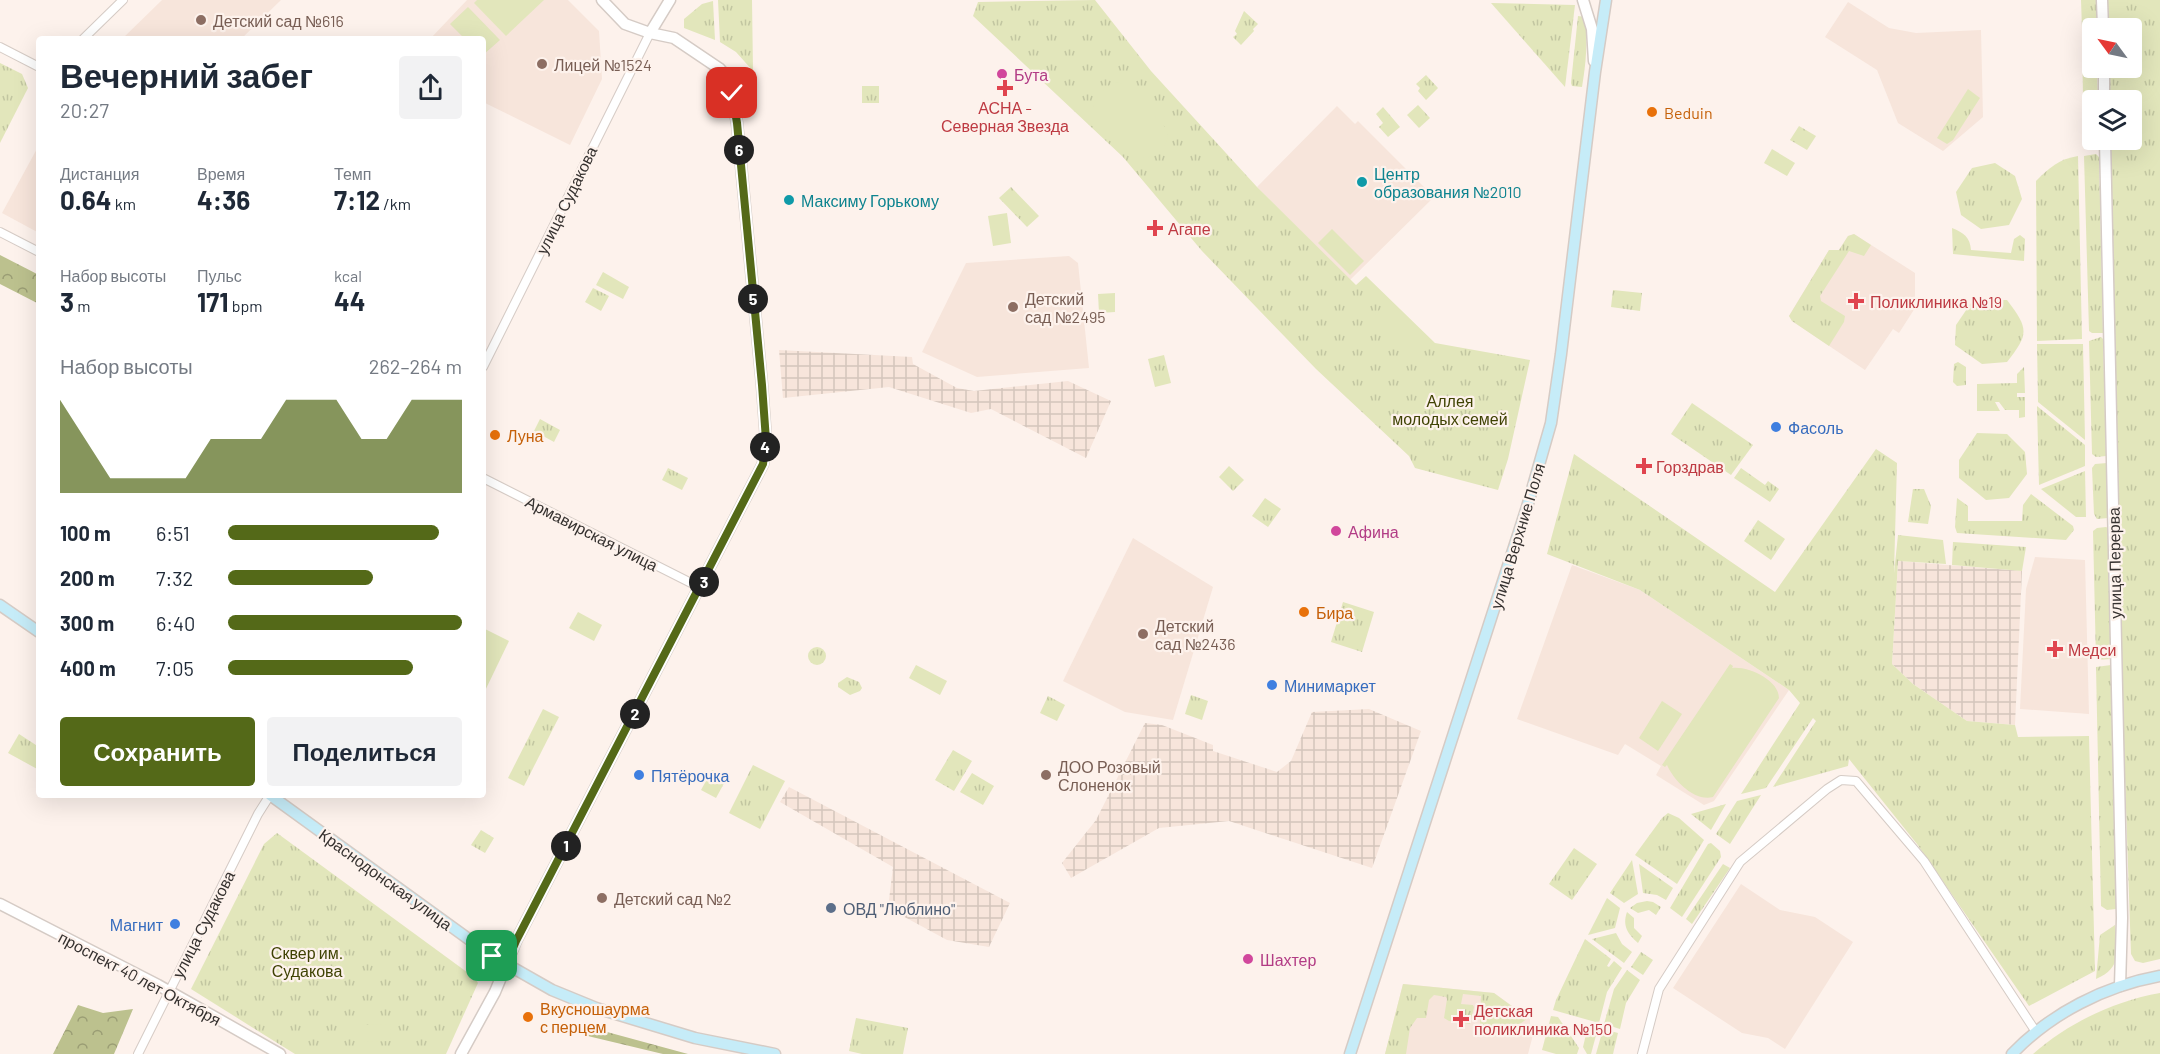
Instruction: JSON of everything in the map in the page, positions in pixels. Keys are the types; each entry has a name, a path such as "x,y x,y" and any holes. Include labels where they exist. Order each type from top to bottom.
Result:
{"main road":[{"name":"улица Верхние Поля","path":"1350,1054 1527,507 1551,423 1562,354 1595,72 1606,0"},
{"path":"0,605 36,631"},
{"name":"Краснодонская улица","path":"274,798 492,956 552,990 596,1008 695,1038 775,1054"},
{"path":"2012,1054 2036,1032 2085,1000 2160,974"}],"street":[{"path":"86,36 123,0"},
{"path":"461,1054 495,992 516,941 701,588 763,464 766,440 762,385 737,123 729,79 720,69 674,38 625,24 602,0"},
{"path":"650,33 670,0"},
{"path":"1583,0 1592,28 1595,72"},
{"path":"2102,0 2103,18"},
{"name":"улица Судакова","path":"486,361 650,33"},
{"path":"0,46 36,65"},
{"name":"улица Перерва","path":"2105,150 2122,897 2120,986"},
{"path":"0,232 36,250"},
{"name":"Армавирская улица","path":"486,480 701,588"},
{"path":"1642,1054 1659,989 1740,862 1827,789 1841,780 1856,781 1924,861 2036,1032"},
{"name":"улица Судакова","path":"138,1054 268,798"},
{"name":"проспект 40 лет Октября","path":"0,904 169,992 280,1054"}],"shaded area":[{"name":"Детский сад №616","path":"162,0 281,0 244,36 125,36"},
{"name":"Лицей №1524","path":"467,0 568,0 599,31 602,79 570,145 486,103 486,36 433,36"},
{"path":"1848,2 1889,28 1916,33 1981,30 1983,117 1943,151 1898,123 1877,70 1825,37"},
{"path":"1337,106 1355,124 1358,121 1434,197 1350,280 1257,187"},
{"path":"36,151 36,231 2,213"},
{"name":"Поликлиника №19","path":"1854,234 1915,273 1915,308 1899,333 1893,329 1865,370 1792,321 1789,316 1829,250 1839,250 1848,236"},
{"name":"Детский сад №2495","path":"1069,256 1078,263 1089,368 977,377 922,352 966,263"},
{"path":"779,350 912,357 913,364 957,388 974,391 1068,381 1111,401 1086,458 991,409 971,413 889,387 783,398"},
{"name":"Детский сад №2436","path":"1133,538 1213,587 1173,720 1125,712 1063,681"},
{"name":"Медси","path":"2035,557 2085,560 2089,714 2020,709 2026,589"},
{"path":"1898,561 2022,571 2015,725 1967,721 1913,684 1892,664"},
{"path":"1572,565 1640,590 1789,690 1714,801 1704,805 1656,775 1661,766 1625,744 1618,755 1517,719"},
{"path":"1369,709 1421,731 1372,868 1229,821 1159,828 1071,878 1062,863 1096,820 1145,723 1162,725 1213,745 1213,751 1277,772 1291,761 1312,712"},
{"path":"789,787 1010,903 989,947 947,940 888,908 893,867 780,802"},
{"path":"1741,884 1780,910 1815,917 1853,942 1785,1049 1768,1038 1742,1033 1673,988"},
{"name":"Детская поликлиника №150","path":"1403,984 1494,993 1530,1019 1530,1028 1534,1031 1528,1054 1385,1054"}],"green space":[{"path":"477,0 544,0 506,36 474,3"},
{"path":"718,0 752,0 753,71 736,52 720,42"},
{"name":"Аллея молодых семей","path":"1095,0 1151,71 1257,187 1356,285 1366,276 1435,343 1530,360 1508,459 1498,490 1415,468 1409,456 1316,369 1202,251 1123,157 973,16 978,2"},
{"path":"2081,0 2096,0 2096,18 2082,18 2082,29"},
{"path":"2107,0 2160,0 2160,959 2143,963 2135,961 2131,954 2121,661 2111,150 2142,150 2142,90 2110,90 2109,78 2142,78 2142,18 2108,18"},
{"path":"713,1 715,40 684,28 684,19 702,4"},
{"path":"1491,3 1575,5 1565,87"},
{"path":"468,7 500,40 486,52 486,36 462,36 450,24"},
{"path":"1244,11 1258,24 1241,45 1233,37 1237,34 1235,31"},
{"path":"1578,16 1585,17 1586,26 1585,69 1582,87 1572,86 1571,83"},
{"path":"0,63 22,74 28,88 0,143"},
{"path":"1426,75 1438,88 1426,100 1418,91 1420,88 1416,84"},
{"path":"2083,78 2097,78 2098,90 2083,90"},
{"path":"1112,83 1122,84 1167,129 1167,141 1164,146 1150,157 1139,156 1095,112 1096,99"},
{"path":"862,86 879,86 879,103 862,103"},
{"path":"1968,89 1980,98 1953,140 1947,144 1937,138"},
{"path":"1418,105 1430,118 1419,128 1407,115"},
{"path":"1383,107 1400,127 1388,137 1379,127 1383,123 1376,114"},
{"path":"1799,126 1816,136 1807,150 1790,140"},
{"path":"1772,149 1795,163 1787,176 1764,163"},
{"path":"2096,154 2099,157 2103,333 2089,331 2084,156"},
{"path":"2078,156 2082,339 2037,341 2036,181 2065,159"},
{"path":"1995,163 2015,176 2022,199 2009,225 1981,229 1961,215 1956,192 1972,168"},
{"path":"1011,187 1039,216 1027,227 999,198"},
{"path":"1007,213 1011,243 993,246 988,216"},
{"path":"1952,228 1966,236 1971,250 2011,253 2014,239 2020,235 2025,239 2024,261 1953,254"},
{"path":"1332,229 1364,261 1350,275 1318,243"},
{"path":"1854,234 1871,245 1864,256 1849,251 1820,296 1821,301 1845,316 1844,322 1829,346 1792,321 1789,316 1829,250 1839,250 1848,236"},
{"path":"0,255 36,273 36,302 0,284"},
{"path":"603,272 629,287 623,299 596,285"},
{"path":"593,288 609,296 601,311 585,302"},
{"path":"1613,290 1642,293 1640,311 1611,307"},
{"path":"1115,293 1115,312 1099,313 1098,294"},
{"path":"1973,300 2007,300 2019,318 2024,331 2019,345 2007,362 1982,364 1955,345 1956,325"},
{"path":"1386,303 1423,337 1413,348 1375,315"},
{"path":"2101,337 2103,339 2106,456 2096,457 2092,454 2089,341"},
{"path":"2037,344 2083,344 2085,440 2038,402"},
{"path":"1164,355 1171,383 1155,387 1148,359"},
{"path":"1958,362 1966,367 1966,385 1957,386 1953,382 1954,364"},
{"path":"2024,367 2025,393 2017,393 2017,397 2025,397 2025,417 2019,418 2019,410 2005,410 1999,402 1995,402 2000,411 1977,411 1977,384 2017,383 2017,374"},
{"path":"1692,403 1753,445 1731,475 1671,434"},
{"path":"2037,406 2085,445 2085,466 2039,485"},
{"path":"540,419 560,430 554,442 534,431"},
{"path":"1977,433 2007,434 2025,452 2027,474 2009,498 1986,500 1959,478 1959,460"},
{"path":"1876,449 1897,463 1894,573 1898,535 1943,540 1946,564 1898,561 1892,664 1913,684 1967,721 2015,725 2018,737 2089,736 2095,971 2029,1006 1917,844 1849,759 1848,766 1773,787 1816,721 1813,718 1766,788 1741,794 1800,703 1789,690 1640,590 1547,554 1574,454 1775,592"},
{"path":"2107,463 2108,518 2097,519 2094,514 2092,468 2095,464"},
{"path":"1229,466 1244,480 1233,491 1219,477"},
{"path":"668,468 688,478 682,490 662,480"},
{"path":"1741,468 1765,485 1768,481 1779,489 1770,502 1734,478"},
{"path":"2085,471 2086,517 2076,517 2041,489"},
{"path":"1913,489 1924,489 1931,506 1928,524 1908,522"},
{"path":"2031,494 2073,526 2074,530 2066,540 1957,533 1955,527 1957,498 1968,506 1968,521 2022,521 2023,505"},
{"path":"1265,498 1281,509 1268,527 1252,516"},
{"path":"1758,520 1785,539 1771,560 1744,541"},
{"path":"2108,528 2111,659 2096,660 2093,531"},
{"path":"1953,542 2026,547 2022,571 1952,565"},
{"path":"1343,602 1374,612 1362,652 1331,642"},
{"path":"578,612 602,625 594,641 569,628"},
{"path":"486,630 509,641 486,689"},
{"path":"817,647 823,650 826,656 823,662 817,665 811,662 808,656 811,650"},
{"path":"1730,664 1732,668 1746,669 1768,680 1778,691 1779,698 1713,797 1706,798 1686,789 1667,765 1665,767 1662,765"},
{"path":"916,665 947,681 940,695 909,678"},
{"path":"2111,665 2117,904 2116,909 2107,910 2101,906 2096,667"},
{"path":"847,677 859,682 862,688 860,691 850,695 838,687 838,683"},
{"path":"1191,695 1208,701 1202,720 1185,714"},
{"path":"1048,696 1065,705 1057,721 1040,713"},
{"path":"1662,701 1682,714 1658,751 1639,738"},
{"path":"543,709 559,717 524,786 508,778"},
{"path":"19,734 36,745 36,768 8,753"},
{"path":"953,750 972,761 954,791 935,780"},
{"path":"753,765 785,781 760,829 729,813"},
{"path":"712,770 727,778 716,798 701,790"},
{"path":"972,773 994,786 983,805 960,792"},
{"path":"1761,795 1730,844 1716,834 1737,801"},
{"path":"1726,804 1711,830 1691,814"},
{"path":"1668,813 1679,818 1704,840 1677,884 1635,855"},
{"path":"481,830 494,838 485,853 471,845"},
{"name":"Сквер им. Судакова","path":"277,833 475,978 478,983 446,1054 295,1054 191,989 264,844"},
{"path":"1711,843 1720,851 1721,857 1682,917 1670,908 1708,844"},
{"path":"1574,848 1597,864 1572,900 1549,884"},
{"path":"1632,860 1638,894 1624,903 1610,893"},
{"path":"1639,864 1673,888 1666,900 1657,895 1643,893"},
{"path":"1723,864 1730,868 1692,924 1686,919"},
{"path":"1607,898 1620,908 1615,928 1588,935"},
{"path":"1647,901 1661,907 1656,915 1649,910 1638,913 1630,908 1637,903"},
{"path":"1627,912 1634,918 1634,928 1642,936 1638,943 1627,929 1625,921"},
{"path":"2115,925 2117,950 2114,963 2105,975 2096,979 2100,935"},
{"path":"1616,933 1622,944 1632,952 1624,963 1592,939"},
{"path":"1585,939 1611,959 1607,966 1609,967 1614,961 1622,968 1607,992 1599,1023 1553,1010"},
{"path":"1641,952 1653,960 1643,975 1631,967"},
{"path":"1627,970 1640,980 1626,1003 1620,1029 1604,1024 1614,989"},
{"path":"1403,984 1494,993 1528,1018 1513,1029 1480,1025 1481,996 1463,994 1461,1004 1474,1007 1470,1024 1449,1021 1444,1018 1446,997 1434,995 1429,1000 1426,1018 1417,1018 1410,1028 1406,1054 1385,1054"},
{"path":"2160,993 2160,1054 2033,1054 2076,1023 2092,1015 2126,1002"},
{"path":"78,1005 103,1013 133,1009 114,1054 53,1054"},
{"path":"1551,1016 1558,1017 1579,1048 1577,1054 1556,1054 1542,1050"},
{"path":"856,1018 908,1028 903,1054 862,1054 849,1051"},
{"path":"574,1023 688,1054 663,1054 571,1032"},
{"path":"390,1024 391,1041 359,1042 359,1025"},
{"path":"1588,1026 1598,1028 1591,1054 1587,1054 1583,1047"},
{"path":"1603,1029 1618,1033 1613,1054 1596,1054"}],"place":[{"name":"Детский сад №616","path":"201,20"},
{"name":"Лицей №1524","path":"542,64"},
{"name":"Бута","path":"1002,74"},
{"name":"АСНА - Северная Звезда","path":"1005,88"},
{"name":"Beduin","path":"1652,112"},
{"name":"Центр образования №2010","path":"1362,182"},
{"name":"Максиму Горькому","path":"789,200"},
{"name":"Агапе","path":"1155,228"},
{"name":"Поликлиника №19","path":"1856,301"},
{"name":"Детский сад №2495","path":"1013,307"},
{"name":"Фасоль","path":"1776,427"},
{"name":"Луна","path":"495,435"},
{"name":"Горздрав","path":"1644,466"},
{"name":"Афина","path":"1336,531"},
{"name":"Бира","path":"1304,612"},
{"name":"Детский сад №2436","path":"1143,634"},
{"name":"Медси","path":"2055,649"},
{"name":"Минимаркет","path":"1272,685"},
{"name":"Пятёрочка","path":"639,775"},
{"name":"ДОО Розовый Слоненок","path":"1046,775"},
{"name":"Детский сад №2","path":"602,898"},
{"name":"ОВД \"Люблино\"","path":"831,908"},
{"name":"Магнит","path":"175,924"},
{"name":"Шахтер","path":"1248,959"},
{"name":"Вкусношаурма с перцем","path":"528,1017"},
{"name":"Детская поликлиника №150","path":"1461,1019"}],"route":[{"path":"492,956 506,964 763,464 766,440 762,385 737,123 732,93"}]}
